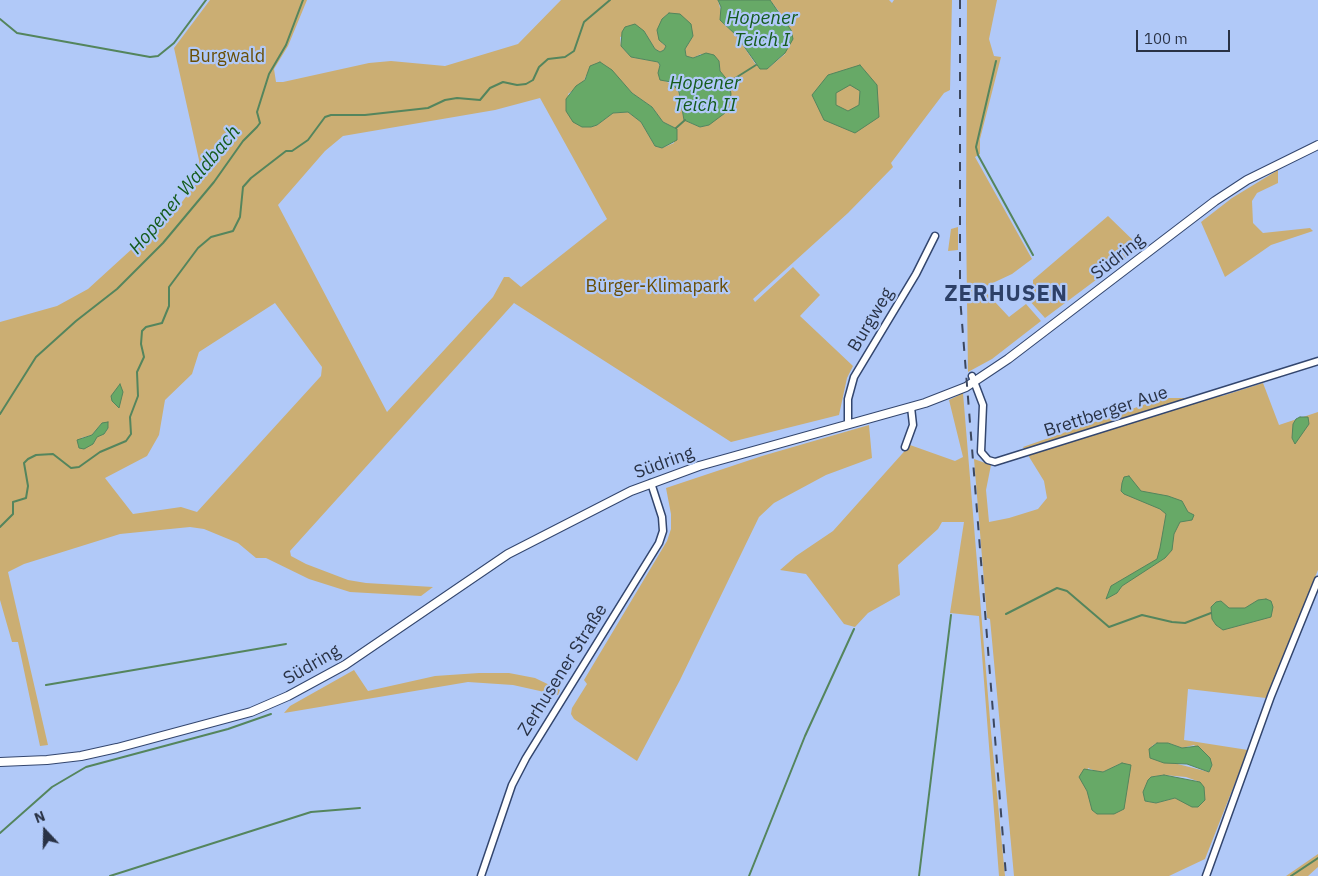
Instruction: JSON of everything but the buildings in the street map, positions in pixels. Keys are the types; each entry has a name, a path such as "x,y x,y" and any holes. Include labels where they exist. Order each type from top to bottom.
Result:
{"main road":[{"name":"Südring","path":"0,762 47,760 117,748 231,719 269,705 345,665 508,554 589,511 651,483 699,466 911,407 974,379 1215,201 1247,180 1318,145"}],"street":[{"name":"Burgweg","path":"848,424 848,399 854,377 916,274 935,236"},
{"name":"Brettberger Aue","path":"974,379 983,405 981,452 988,460 995,462 1318,362"},
{"path":"905,447 913,425 911,407"},
{"name":"Zerhusener Straße","path":"481,876 512,784 526,758 659,544 663,530 662,517 651,483"},
{"path":"1206,876 1271,696 1318,580"}],"green space":[{"path":"210,0 307,0 288,46 274,69 276,82 283,82 369,63 391,61 445,66 518,44 561,0 718,0 724,24 736,35 756,65 767,69 785,54 781,14 770,0 889,0 892,3 894,0 952,0 950,90 944,93 891,163 893,167 848,213 753,299 755,302 793,267 820,295 800,316 853,366 847,378 839,415 731,442 514,303 290,551 291,556 306,564 348,580 366,583 433,587 421,596 350,592 309,579 266,558 256,558 238,543 204,529 190,527 120,534 24,564 8,572 48,745 40,746 18,642 12,642 0,600 0,322 57,306 88,289 179,206 194,186 200,172 199,160 174,48","holes":["669,13 693,36 685,49 686,56 693,58 701,54 719,61 720,71 724,78 709,125 700,127 684,120 677,87 665,81 658,62 631,57 621,46 620,37 644,31 655,49 660,52 664,50 666,46 662,43 662,19","605,65 632,93 652,107 663,122 675,128 674,143 662,148 655,146 641,122 628,112 613,113 597,125 591,127 568,94 583,83 586,76","540,98 607,219 521,287 509,277 504,277 493,297 387,412 278,205 325,151 343,136 495,110","275,303 322,367 321,376 197,512 181,507 133,514 105,478 147,456 159,435 165,400 192,374 199,352","102,423 108,428 104,434 97,436 93,444 81,438 92,435"]},
{"path":"967,0 997,0 989,39 994,56 1001,57 980,139 980,154 975,157 1032,259 1012,274 982,288 1009,317 1026,304 1041,321 992,359 968,372 966,223"},
{"path":"1278,170 1278,183 1257,193 1252,201 1253,223 1263,233 1310,228 1313,231 1271,245 1225,277 1201,222 1232,198"},
{"path":"1108,216 1140,247 1045,318 1028,299 1028,291 1033,286 1033,280"},
{"path":"958,227 958,250 948,251 951,229"},
{"path":"1263,383 1279,425 1318,412 1318,570 1266,698 1188,689 1184,740 1248,750 1205,859 1169,876 1014,876 990,619 987,618 974,459 991,465 986,490 989,522 1009,518 1038,509 1047,498 1044,481 1023,447 1163,398 1184,398 1188,403 1221,394 1222,396","holes":["1157,743 1168,743 1182,748 1194,745 1212,765 1209,772 1158,759 1152,746","1122,763 1087,791 1085,785 1088,768 1103,772","1164,775 1186,777 1200,782 1180,799 1175,798 1156,803 1145,801 1151,777"]},
{"path":"963,393 1005,876 999,876 979,616 950,613 964,522 942,522 938,529 898,565 900,595 868,613 855,627 844,624 806,574 780,570 796,556 833,531 910,445 955,461 963,457 949,400"},
{"path":"869,425 872,458 826,475 774,503 759,517 680,680 637,761 574,719 571,714 572,708 587,684 584,680 667,541 671,529 671,514 666,488 762,456"},
{"path":"354,670 368,691 435,676 479,673 509,673 535,678 560,690 558,695 513,685 468,682 284,713 290,706"},
{"path":"1318,854 1318,867 1308,876 1286,876"}],"water":[{"name":"Hopener Teich I","path":"718,0 770,0 791,30 793,39 785,53 767,69 760,69 736,35 720,20 721,7"},
{"name":"Hopener Teich II","path":"669,13 680,14 691,24 693,36 685,49 686,56 693,58 706,53 714,55 719,61 720,71 729,82 731,94 728,108 725,113 709,125 700,127 684,120 679,92 671,82 660,80 658,73 660,65 658,62 631,57 621,46 622,32 625,27 635,24 644,31 655,49 660,52 664,50 666,46 659,40 657,30 662,19"},
{"path":"600,62 612,70 632,93 652,107 663,122 677,129 677,140 662,148 655,146 641,122 628,112 613,113 597,125 591,127 582,127 573,122 566,111 566,99 576,86 585,80 590,66"},
{"path":"860,65 877,85 879,117 855,133 824,120 812,95 828,75","holes":["850,85 860,91 859,105 848,111 836,105 836,93"]},
{"path":"120,384 123,392 119,408 112,401 111,396"},
{"path":"1300,417 1308,417 1309,424 1295,444 1292,438 1293,424"},
{"path":"108,422 108,428 104,434 97,437 93,444 84,449 79,448 77,440 92,435 102,423"},
{"path":"1129,476 1141,491 1168,496 1182,501 1188,512 1194,515 1192,520 1180,522 1174,534 1172,550 1165,558 1122,586 1117,593 1106,599 1111,586 1157,559 1160,548 1166,514 1160,509 1121,491 1124,477"},
{"path":"1266,599 1271,601 1273,607 1271,617 1223,630 1212,619 1211,607 1216,602 1221,601 1229,608 1245,608 1258,600"},
{"path":"1157,743 1168,743 1182,748 1198,746 1210,758 1212,765 1209,772 1187,764 1164,763 1150,758 1149,749"},
{"path":"1122,763 1131,765 1124,809 1114,814 1097,814 1092,810 1087,791 1079,777 1084,769 1103,772"},
{"path":"1164,775 1200,782 1204,787 1205,800 1198,807 1192,807 1175,798 1156,803 1145,801 1143,792 1148,780 1151,777"}],"waterway":[{"path":"0,19 17,33 150,57 158,56 174,43 206,0"},
{"name":"Hopener Waldbach","path":"0,414 36,357 76,321 117,289 163,243 214,182 243,141 260,123 257,112 269,74 286,45 303,0"},
{"path":"0,527 13,514 13,502 26,498 28,486 24,463 28,459 36,455 53,454 71,468 79,467 100,452 126,441 131,434 130,417 138,396 137,372 144,357 141,344 142,331 146,327 162,323 169,306 169,287 198,248 211,237 233,231 240,217 243,187 251,178 286,151 292,151 308,140 325,117 428,108 445,100 457,98 480,100 490,88 503,82 517,85 526,84 533,80 539,67 548,59 565,57 574,51 584,22 610,0"},
{"path":"996,61 976,147 978,155 1033,255"},
{"path":"729,82 756,65"},
{"path":"676,128 685,120"},
{"path":"1006,614 1057,588 1067,591 1109,627 1142,615 1185,623 1211,613"},
{"path":"919,876 951,615"},
{"path":"749,876 805,736 854,629"},
{"path":"46,685 286,644"},
{"path":"0,833 52,787 86,767 228,729 271,714"},
{"path":"110,876 311,812 360,808"},
{"path":"1291,876 1318,858"}],"railway":[{"path":"960,0 960,297 1006,876"}],"district":[{"name":"ZERHUSEN","path":"1006,295"}],"park label":[{"name":"Burgwald","path":"227,57"},
{"name":"Bürger-Klimapark","path":"657,287"}]}
